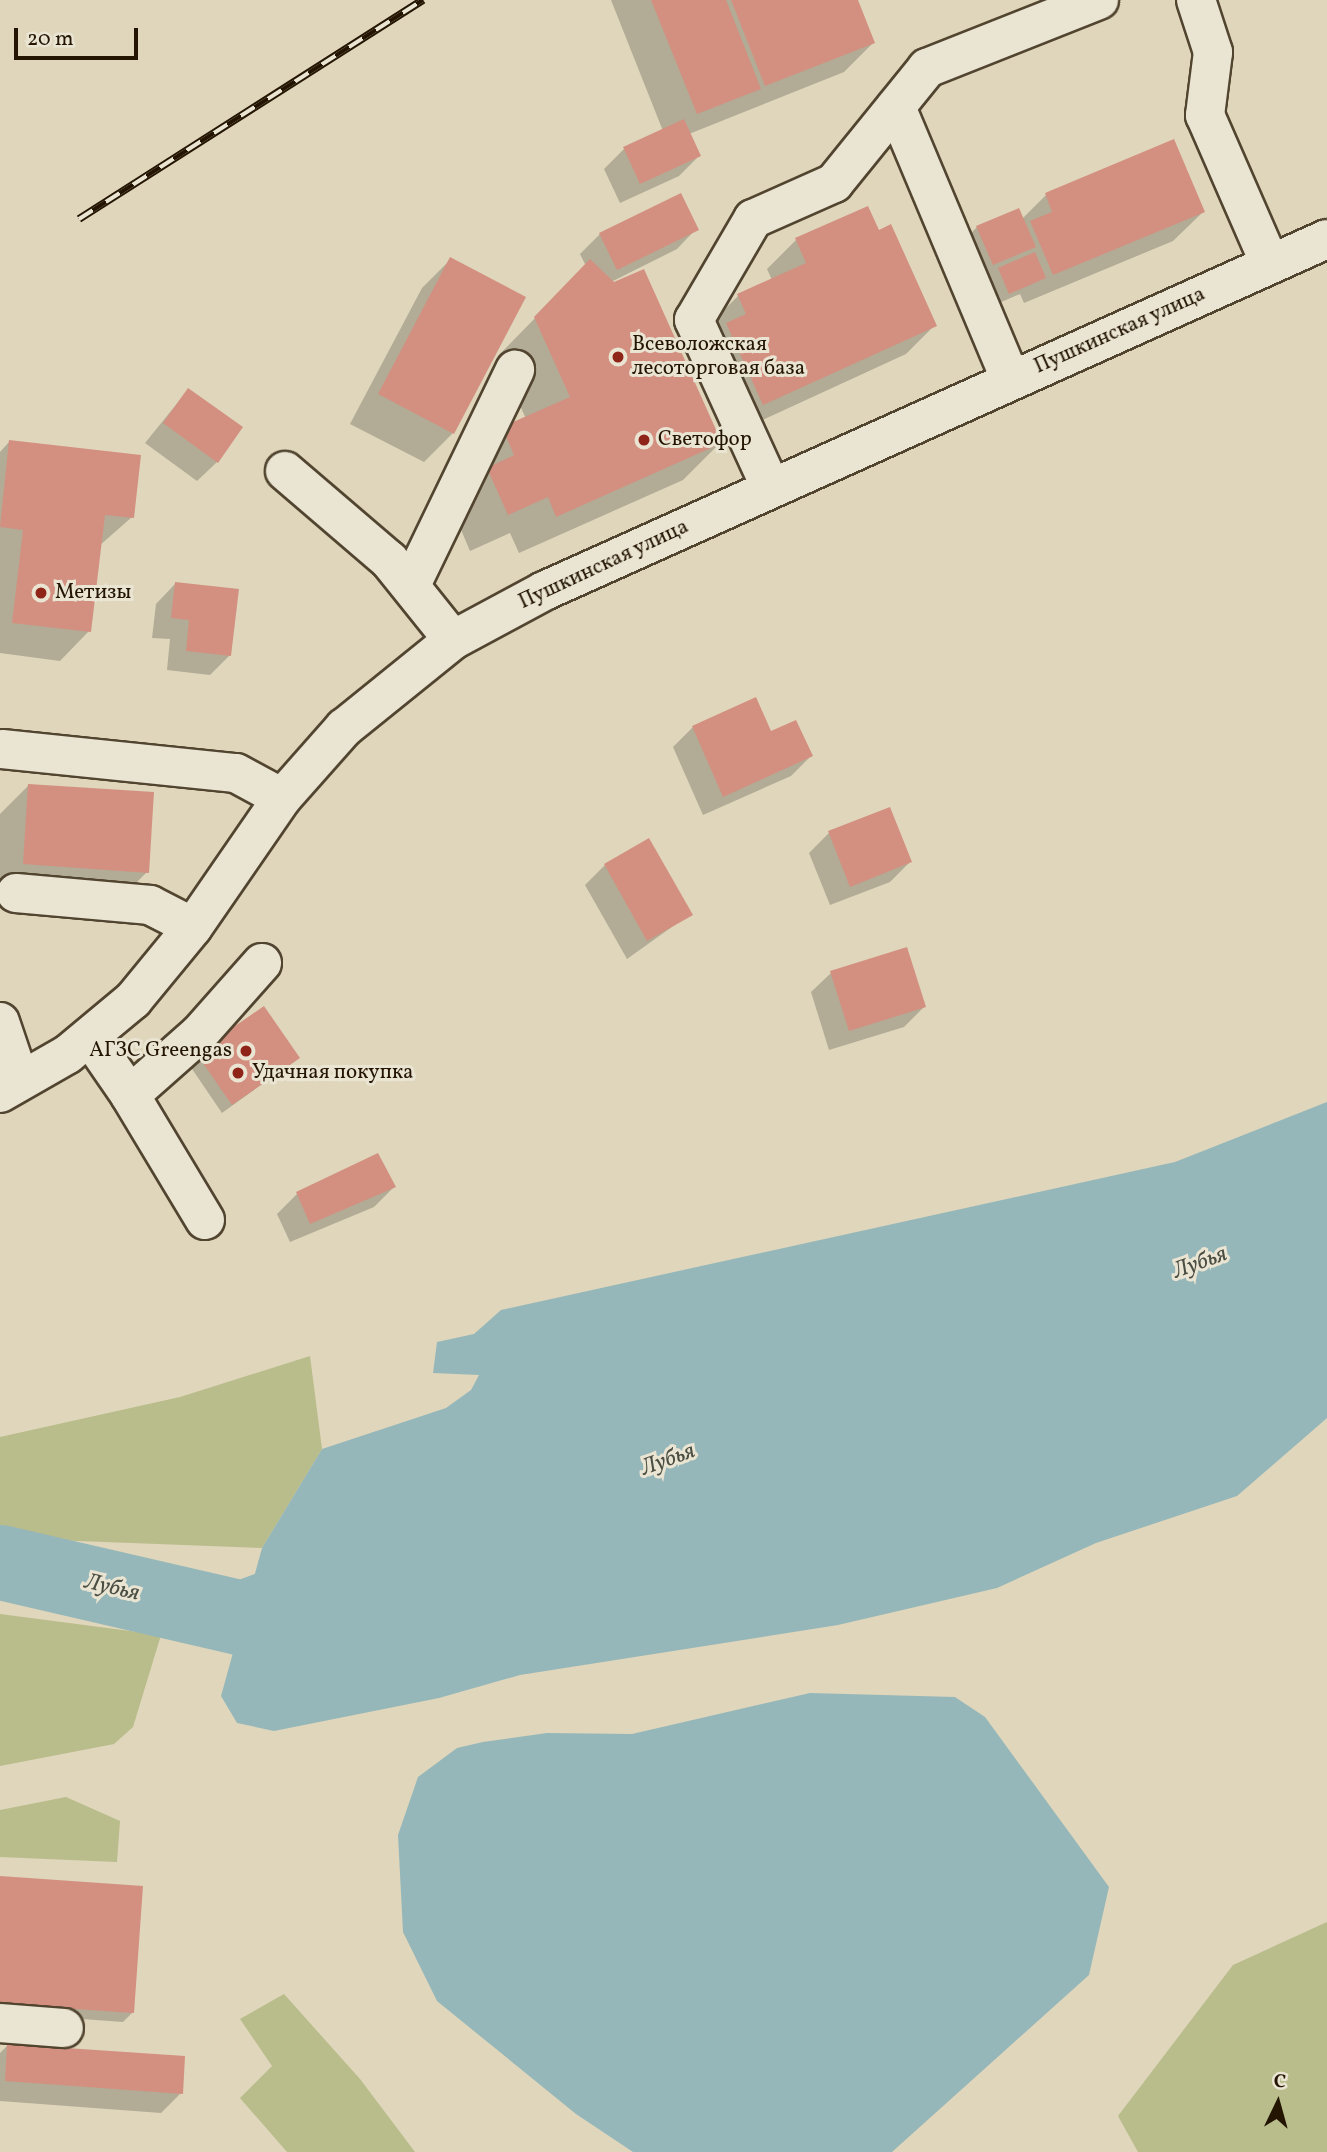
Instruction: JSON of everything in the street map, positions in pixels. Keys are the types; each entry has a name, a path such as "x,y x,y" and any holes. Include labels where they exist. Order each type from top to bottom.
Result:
{"street":[{"path":"771,488 694,320 753,219 834,183 927,68 1099,0"},
{"path":"1196,0 1213,52 1205,115 1269,264"},
{"path":"896,107 1011,380"},
{"name":"Пушкинская улица","path":"7,1087 90,1037 133,1000 192,927 282,798 344,728 453,640 771,488 1327,239"},
{"path":"412,583 515,370"},
{"path":"285,471 412,583 453,640"},
{"path":"2,749 236,773 282,798"},
{"path":"16,893 150,905 192,927"},
{"path":"130,1095 199,1034 262,963"},
{"path":"0,1022 7,1087"},
{"path":"90,1037 130,1095 205,1220"},
{"path":"0,2023 64,2028"}],"green space":[{"path":"310,1356 322,1449 262,1548 0,1538 0,1437 180,1397"},
{"path":"0,1614 161,1635 133,1727 114,1744 0,1766"},
{"path":"66,1797 120,1821 117,1862 0,1857 0,1810"},
{"path":"1327,1922 1327,2152 1138,2152 1118,2116 1233,1965"},
{"path":"284,1994 360,2079 415,2152 287,2152 240,2098 272,2066 240,2019"}],"water":[{"path":"1327,1102 1327,1418 1237,1496 1096,1543 997,1588 838,1625 520,1675 439,1698 274,1731 237,1723 221,1696 262,1548 322,1449 446,1408 471,1390 479,1375 433,1373 437,1342 474,1334 501,1310 1175,1162"},
{"path":"810,1693 955,1697 985,1717 1109,1887 1089,1975 892,2152 633,2152 576,2114 437,2001 403,1932 398,1835 418,1777 457,1748 483,1742 547,1733 632,1734"}],"building":[{"path":"651,0 726,0 761,89 697,114"},
{"path":"731,0 858,0 875,43 765,86"},
{"path":"684,119 701,156 640,184 623,147"},
{"path":"1174,139 1205,212 1053,275 1030,221 1052,212 1045,193"},
{"path":"681,193 699,230 617,270 599,233"},
{"path":"868,206 879,230 891,224 937,326 763,405 726,323 746,314 737,294 806,263 795,238"},
{"path":"1019,208 1036,247 993,265 976,226"},
{"path":"1035,252 1046,278 1009,294 998,268"},
{"path":"450,257 526,297 454,434 378,394"},
{"name":"Всеволожская лесоторговая база","path":"590,259 614,282 644,269 722,443 556,517 548,497 508,515 487,468 514,455 502,427 570,397 534,317"},
{"path":"188,388 243,427 218,463 163,423"},
{"path":"9,440 141,455 134,518 105,515 91,632 12,623 23,530 0,527"},
{"path":"175,582 239,589 231,656 186,651 189,620 171,618"},
{"path":"756,697 771,731 796,720 813,756 723,797 692,726"},
{"path":"28,784 154,792 149,873 23,864"},
{"path":"890,807 912,862 850,887 828,831"},
{"path":"649,838 693,915 647,941 604,864"},
{"path":"907,947 926,1007 849,1031 830,971"},
{"path":"264,1006 300,1058 232,1105 196,1053"},
{"path":"378,1153 396,1187 310,1224 296,1192"},
{"path":"0,1876 143,1886 134,2013 0,2004"},
{"path":"7,2044 185,2056 183,2094 5,2081"}],"waterway":[{"name":"Лубья","path":"0,1562 242,1618 340,1582"}],"railway":[{"path":"79,219 423,0"}],"place":[{"name":"Всеволожская лесоторговая база","path":"618,357"},
{"name":"Светофор","path":"644,440"},
{"name":"Метизы","path":"41,593"},
{"name":"АГЗС Greengas","path":"246,1051"},
{"name":"Удачная покупка","path":"238,1073"}]}
